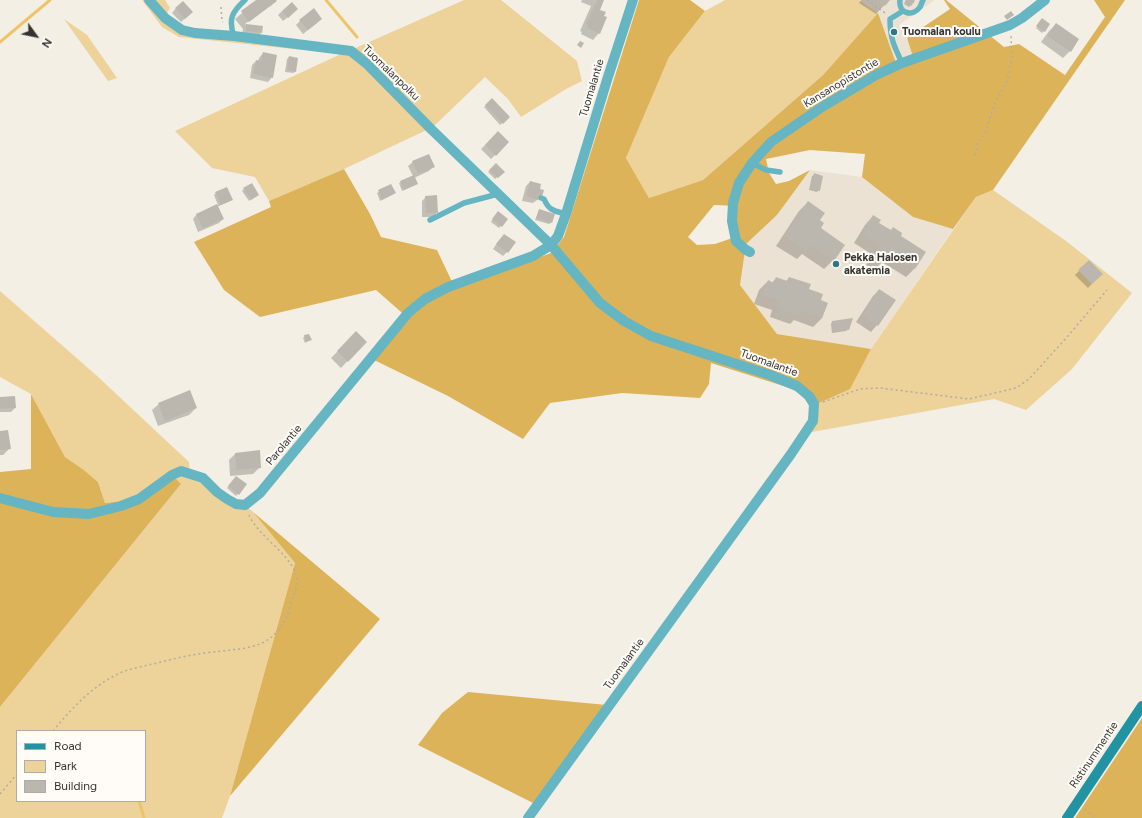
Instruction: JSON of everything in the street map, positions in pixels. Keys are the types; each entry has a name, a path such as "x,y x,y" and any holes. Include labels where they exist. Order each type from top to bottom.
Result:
{"street":[{"name":"Tuomalanpolku","path":"149,0 165,18 182,30 195,33 234,36 351,51 367,64 432,130 551,245"},
{"name":"Tuomalantie","path":"528,818 791,454 813,421 814,404 809,396 797,386 770,375 651,336 624,321 600,303 551,245 558,236 566,214 606,80 633,0"},
{"name":"Kansanopistontie","path":"750,252 736,241 732,221 733,203 737,189 752,163 771,142 822,107 876,75 902,63 1010,24 1022,18 1045,0"},
{"name":"Parolantie","path":"245,505 260,493 408,313 425,299 448,287 533,256 551,245"},
{"path":"0,498 53,512 89,514 122,506 139,499 172,475 181,471 203,478 226,499 236,504 245,505"},
{"name":"Ristinummentie","path":"1067,818 1142,706"}],"lane":[{"path":"234,36 231,19 236,8 245,0"},
{"path":"900,0 899,6 903,11 908,13 913,12 920,7 923,0"},
{"path":"902,63 890,32 890,19 903,11"},
{"path":"752,163 766,170 780,172"},
{"path":"430,220 464,203 498,194"},
{"path":"541,198 552,210 566,214"}],"path":[{"path":"867,0 890,19"},
{"path":"975,155 977,144 985,134 995,103 1007,81 1012,58 1010,24"},
{"path":"814,404 834,399 860,389 880,388 969,399 1016,388 1028,378 1068,336 1107,290"},
{"path":"54,730 86,695 101,684 122,673 135,668 192,655 245,649 263,642 280,629 288,616 297,586 296,575 291,566 250,518 245,505"},
{"path":"0,794 16,775"},
{"path":"1077,803 1095,818"}],"shaded area":[{"path":"639,0 690,0 705,11 669,57 626,158 649,198 703,180 823,75 878,13 896,63 913,57 907,38 950,9 944,0 946,0 1004,47 1019,44 1065,75 1105,17 1094,0 1125,0 993,190 976,197 953,229 913,217 862,177 865,154 810,150 766,159 769,173 776,184 789,181 810,170 777,215 746,244 740,285 777,334 871,349 850,389 810,407 804,397 796,390 711,363 709,384 700,398 622,393 550,403 523,439 448,396 374,360 409,319 376,290 260,317 224,290 194,242 271,207 269,201 344,169 370,214 381,237 437,250 455,288 551,253 564,237","holes":["714,205 737,206 736,226 738,236 715,244 697,245 688,237"]},
{"name":"Tuomalan koulu","path":"859,0 935,0 899,25 907,38 913,57 896,63 878,13"},
{"name":"Pekka Halosen akatemia","path":"810,170 862,177 913,217 953,229 871,349 777,334 740,285 746,244 777,215"},
{"path":"31,394 65,457 98,482 105,503 139,499 172,475 181,484 0,707 0,472 31,469"},
{"path":"253,512 380,619 230,796 295,563"},
{"path":"468,692 607,705 535,804 418,745 442,713"},
{"path":"1142,718 1142,818 1075,818"}],"green space":[{"path":"142,0 165,0 170,8 167,13 182,26 342,54 464,0 501,0 577,61 582,81 566,89 521,117 508,99 485,77 433,127 344,169 269,201 255,177 212,168 175,131 341,54 179,37 162,27"},
{"path":"725,0 859,0 878,13 823,75 703,180 649,198 626,158 669,57 705,11"},
{"path":"64,19 87,35 117,78 108,81"},
{"path":"993,190 1066,241 1132,293 1072,369 1026,410 994,399 812,432 808,419 810,407 850,388 871,349 976,197"},
{"path":"0,291 96,375 189,462 190,473 245,505 253,512 295,563 230,796 222,818 0,818 0,707 181,484 139,499 105,503 98,482 65,457 31,394 0,377"}],"building":[{"path":"256,0 277,1 249,22 241,11"},
{"path":"597,0 604,0 600,10 606,12 604,16 607,17 600,34 587,28 588,25 586,24"},
{"path":"876,0 890,0 885,6"},
{"path":"183,1 193,12 185,19 175,8"},
{"path":"905,1 915,1 911,6"},
{"path":"292,2 298,9 288,18 282,11"},
{"path":"314,8 322,19 308,30 299,20"},
{"path":"1011,11 1014,15 1007,20 1004,16"},
{"path":"1042,18 1050,24 1045,32 1036,26"},
{"path":"1056,23 1079,39 1071,52 1047,36"},
{"path":"246,24 263,26 262,33 246,31"},
{"path":"580,41 584,43 581,48 577,45"},
{"path":"263,52 277,55 273,78 253,74 256,60 261,61"},
{"path":"289,56 298,58 296,72 287,70"},
{"path":"492,98 510,117 503,124 485,105"},
{"path":"498,131 509,142 496,156 485,145"},
{"path":"429,154 435,167 418,174 412,161"},
{"path":"496,163 505,172 498,178 489,170"},
{"path":"814,173 823,176 820,191 810,189"},
{"path":"414,175 418,184 404,190 400,181"},
{"path":"530,181 541,184 540,189 544,190 542,197 539,197 538,200 526,196"},
{"path":"252,183 259,195 251,200 243,188"},
{"path":"391,184 396,193 382,200 378,190"},
{"path":"227,187 233,200 221,205 215,192"},
{"path":"437,195 438,213 426,213 425,196"},
{"path":"808,201 825,213 820,220 824,223 821,228 845,245 834,261 810,245 806,251 784,236"},
{"path":"217,204 224,219 203,228 196,214"},
{"path":"539,209 555,214 552,223 536,218"},
{"path":"498,211 508,219 502,227 492,219"},
{"path":"873,215 881,220 879,223 891,230 893,227 902,233 901,236 926,252 915,269 890,253 884,262 874,256 881,246 862,234"},
{"path":"504,234 516,242 508,253 496,244"},
{"path":"1089,260 1103,274 1092,284 1078,270"},
{"path":"776,277 787,281 789,277 811,284 809,289 823,294 821,300 828,303 822,318 802,311 800,316 778,308 780,301 763,295 768,280 774,283"},
{"path":"879,289 896,300 878,326 862,315"},
{"path":"853,318 849,330 833,331 832,321"},
{"path":"356,331 367,342 348,362 337,351"},
{"path":"309,334 312,340 306,342 304,335"},
{"path":"190,390 197,408 165,421 158,403"},
{"path":"15,396 16,408 0,409 0,397"},
{"path":"8,430 11,449 0,450 0,431"},
{"path":"260,450 261,468 236,470 235,453"},
{"path":"236,476 247,484 239,495 228,486"}],"waterway":[{"path":"0,42 50,0"},
{"path":"326,0 357,37"},
{"path":"139,802 144,818"}],"place":[{"name":"Tuomalan koulu","path":"894,32"},
{"name":"Pekka Halosen akatemia","path":"836,264"}]}
